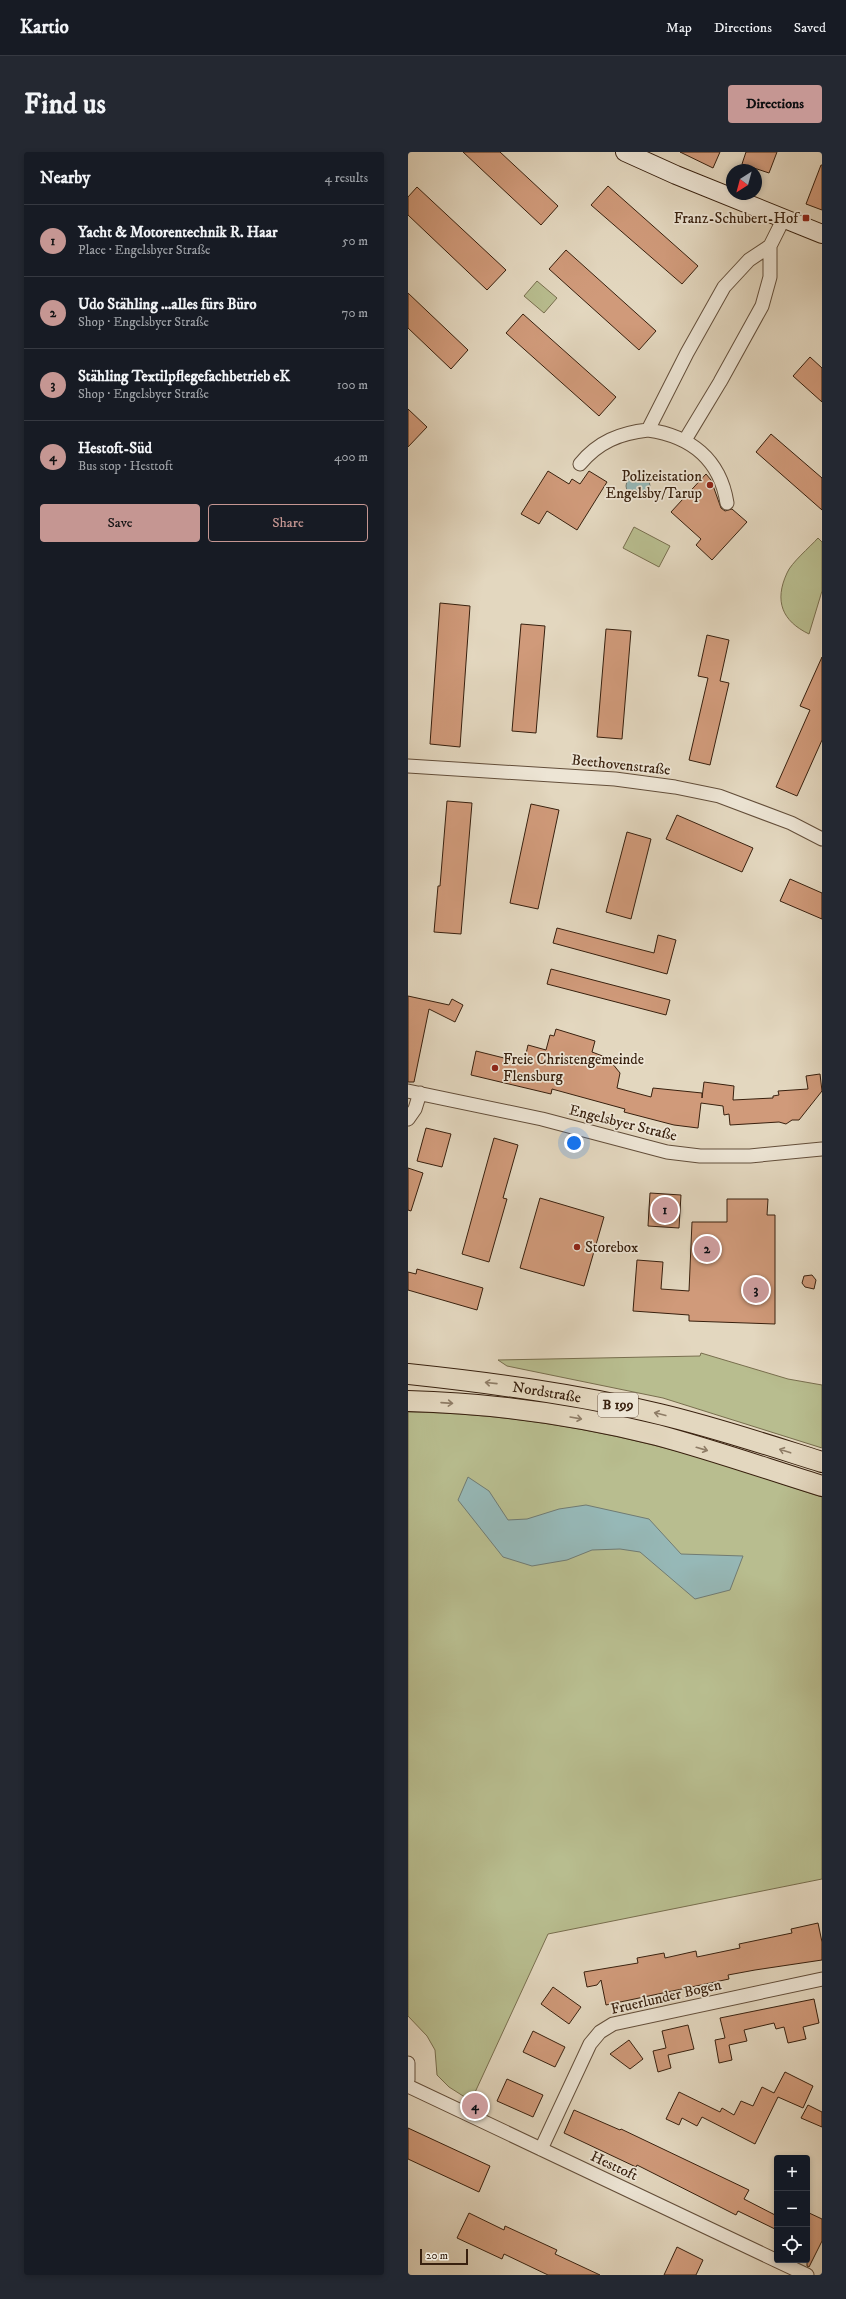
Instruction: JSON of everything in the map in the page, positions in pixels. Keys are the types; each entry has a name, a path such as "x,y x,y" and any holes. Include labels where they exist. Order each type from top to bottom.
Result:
{"main road":[{"name":"Nordstraße","path":"408,1374 504,1384 588,1398 660,1414 822,1462"},
{"name":"Nordstraße","path":"408,1401 503,1407 578,1418 657,1435 822,1486"}],"street":[{"path":"625,152 676,175 822,234"},
{"path":"685,440 720,382 762,306 770,276 770,246 784,218"},
{"path":"648,430 687,352 724,287 749,260 770,246"},
{"path":"580,464 593,450 613,437 630,432 648,430 667,432 685,440 706,456 722,481 727,503"},
{"name":"Beethovenstraße","path":"408,766 615,779 674,787 719,796 791,823 822,839"},
{"name":"Engelsbyer Straße","path":"408,1119 415,1109 414,1092 542,1118 667,1152 700,1156 750,1156 822,1149"},
{"name":"Fruerlunder Bogen","path":"541,2150 590,2044 600,2032 613,2024 822,1979"},
{"path":"408,2063 408,2080"},
{"name":"Hesttoft","path":"408,2086 807,2275"}],"green space":[{"path":"537,281 557,298 544,313 524,296"},
{"path":"634,527 670,546 659,567 623,548"},
{"path":"818,538 822,542 822,591 809,634 792,623 787,616 783,609 781,593 783,583 789,569"},
{"path":"701,1353 788,1379 822,1385 822,1448 663,1398 507,1366 498,1360 700,1356"},
{"path":"408,1412 477,1415 545,1423 579,1429 647,1443 698,1457 822,1497 822,1879 548,1934 471,2101 449,2087 437,2075 435,2050 427,2036 408,2016"}],"water":[{"path":"638,474 647,477 650,486 647,495 638,498 629,495 626,486 629,477"},
{"path":"468,1477 489,1491 508,1520 527,1519 559,1509 586,1505 649,1519 681,1554 743,1556 730,1590 695,1599 640,1552 620,1549 592,1550 567,1560 532,1566 503,1557 458,1500"}],"building":[{"path":"463,152 500,152 558,206 541,225"},
{"path":"680,152 720,152 713,168"},
{"path":"746,152 777,152 769,173 762,171 762,164 742,164"},
{"path":"822,165 822,210 806,204"},
{"path":"608,186 698,266 682,284 591,205"},
{"path":"417,187 506,270 487,290 408,215 408,197"},
{"path":"566,250 656,331 639,350 549,269"},
{"path":"408,293 468,350 451,369 408,328"},
{"path":"523,314 616,397 599,416 506,333"},
{"path":"810,357 822,368 822,402 793,376"},
{"path":"408,409 427,427 408,447"},
{"path":"771,434 822,478 822,510 756,452"},
{"path":"548,471 569,484 572,479 580,484 589,471 607,482 577,530 547,511 539,524 521,514"},
{"path":"706,474 711,480 721,508 725,511 732,509 747,522 712,560 696,545 701,539 671,512"},
{"path":"440,603 470,606 460,747 430,744"},
{"path":"521,624 545,626 536,733 512,731"},
{"path":"606,629 631,631 622,739 597,737"},
{"path":"707,635 729,640 720,681 729,683 710,765 689,760 708,678 698,676"},
{"path":"822,657 822,740 797,796 776,787 810,710 800,706"},
{"path":"447,801 472,803 461,934 434,932 438,886 440,886"},
{"path":"531,804 559,810 538,909 510,903"},
{"path":"677,815 753,848 742,872 666,839"},
{"path":"627,832 651,839 631,919 606,912"},
{"path":"790,879 822,893 822,919 780,901"},
{"path":"557,928 654,953 658,935 676,940 667,974 553,943"},
{"path":"551,969 670,1000 666,1015 547,984"},
{"path":"408,996 449,1005 452,999 463,1005 455,1022 429,1009 414,1082 408,1082"},
{"path":"556,1029 595,1041 592,1052 608,1058 620,1073 617,1088 651,1097 653,1088 702,1093 702,1098 704,1082 734,1086 733,1100 773,1098 773,1096 779,1095 778,1091 808,1089 806,1076 820,1074 822,1091 799,1120 792,1120 786,1124 779,1122 730,1125 729,1114 724,1115 723,1106 701,1103 698,1128 674,1125 624,1112 625,1109 552,1089 551,1094 471,1075 476,1051 524,1063 528,1045 546,1050 550,1035 554,1036"},
{"path":"426,1128 451,1134 442,1167 417,1161"},
{"path":"494,1138 518,1145 503,1198 507,1199 489,1262 462,1254"},
{"path":"408,1168 423,1173 411,1211 408,1210"},
{"path":"650,1193 681,1195 679,1228 648,1226"},
{"path":"540,1198 604,1217 584,1286 520,1268"},
{"path":"727,1199 768,1199 767,1215 775,1215 775,1324 689,1321 689,1315 633,1311 637,1260 663,1262 661,1289 689,1291 692,1222 727,1222"},
{"path":"417,1269 483,1288 477,1310 408,1290 408,1272 416,1274"},
{"path":"812,1275 816,1280 814,1289 805,1287 802,1283 804,1276"},
{"path":"818,1923 822,1942 822,1960 728,1975 729,1979 606,2005 601,1980 597,1985 587,1987 584,1972 638,1963 637,1958 664,1953 665,1958 696,1951 697,1957 740,1948 739,1944 792,1933 791,1929"},
{"path":"553,1987 581,2007 569,2024 541,2004"},
{"path":"814,1999 819,2023 803,2027 806,2039 788,2043 784,2027 776,2029 774,2023 744,2030 747,2041 729,2045 732,2060 719,2063 715,2040 725,2038 720,2018"},
{"path":"688,2025 694,2049 668,2055 671,2068 658,2072 653,2051 666,2048 662,2031"},
{"path":"533,2031 565,2047 555,2067 523,2052"},
{"path":"629,2040 643,2059 630,2069 610,2054"},
{"path":"785,2072 813,2086 803,2108 778,2097 755,2144 702,2117 697,2126 682,2118 679,2125 666,2119 679,2092 720,2112 722,2108 734,2115 741,2101 753,2106 762,2087 774,2093"},
{"path":"507,2079 543,2095 533,2117 497,2101"},
{"path":"808,2105 822,2112 822,2127 801,2118"},
{"path":"574,2110 620,2130 621,2129 749,2190 744,2199 774,2214 774,2229 738,2211 736,2215 637,2165 636,2167 564,2133"},
{"path":"408,2128 490,2166 479,2192 408,2159"},
{"path":"469,2213 504,2230 505,2226 557,2250 555,2254 600,2275 548,2275 504,2254 502,2259 457,2238"},
{"path":"810,2213 822,2219 822,2241 809,2267 807,2266 807,2263 810,2263"},
{"path":"677,2247 703,2260 696,2275 664,2275"}],"place":[{"name":"Franz-Schubert-Hof","path":"806,218"},
{"name":"Polizeistation Engelsby/Tarup","path":"710,485"},
{"name":"Freie Christengemeinde Flensburg","path":"495,1068"},
{"name":"Yacht & Motorentechnik R. Haar","path":"665,1210"},
{"name":"Storebox","path":"577,1247"},
{"name":"Udo Stähling …alles fürs Büro","path":"707,1249"},
{"name":"Stähling Textilpflegefachbetrieb eK","path":"756,1290"},
{"name":"Hestoft-Süd","path":"475,2106"}]}
